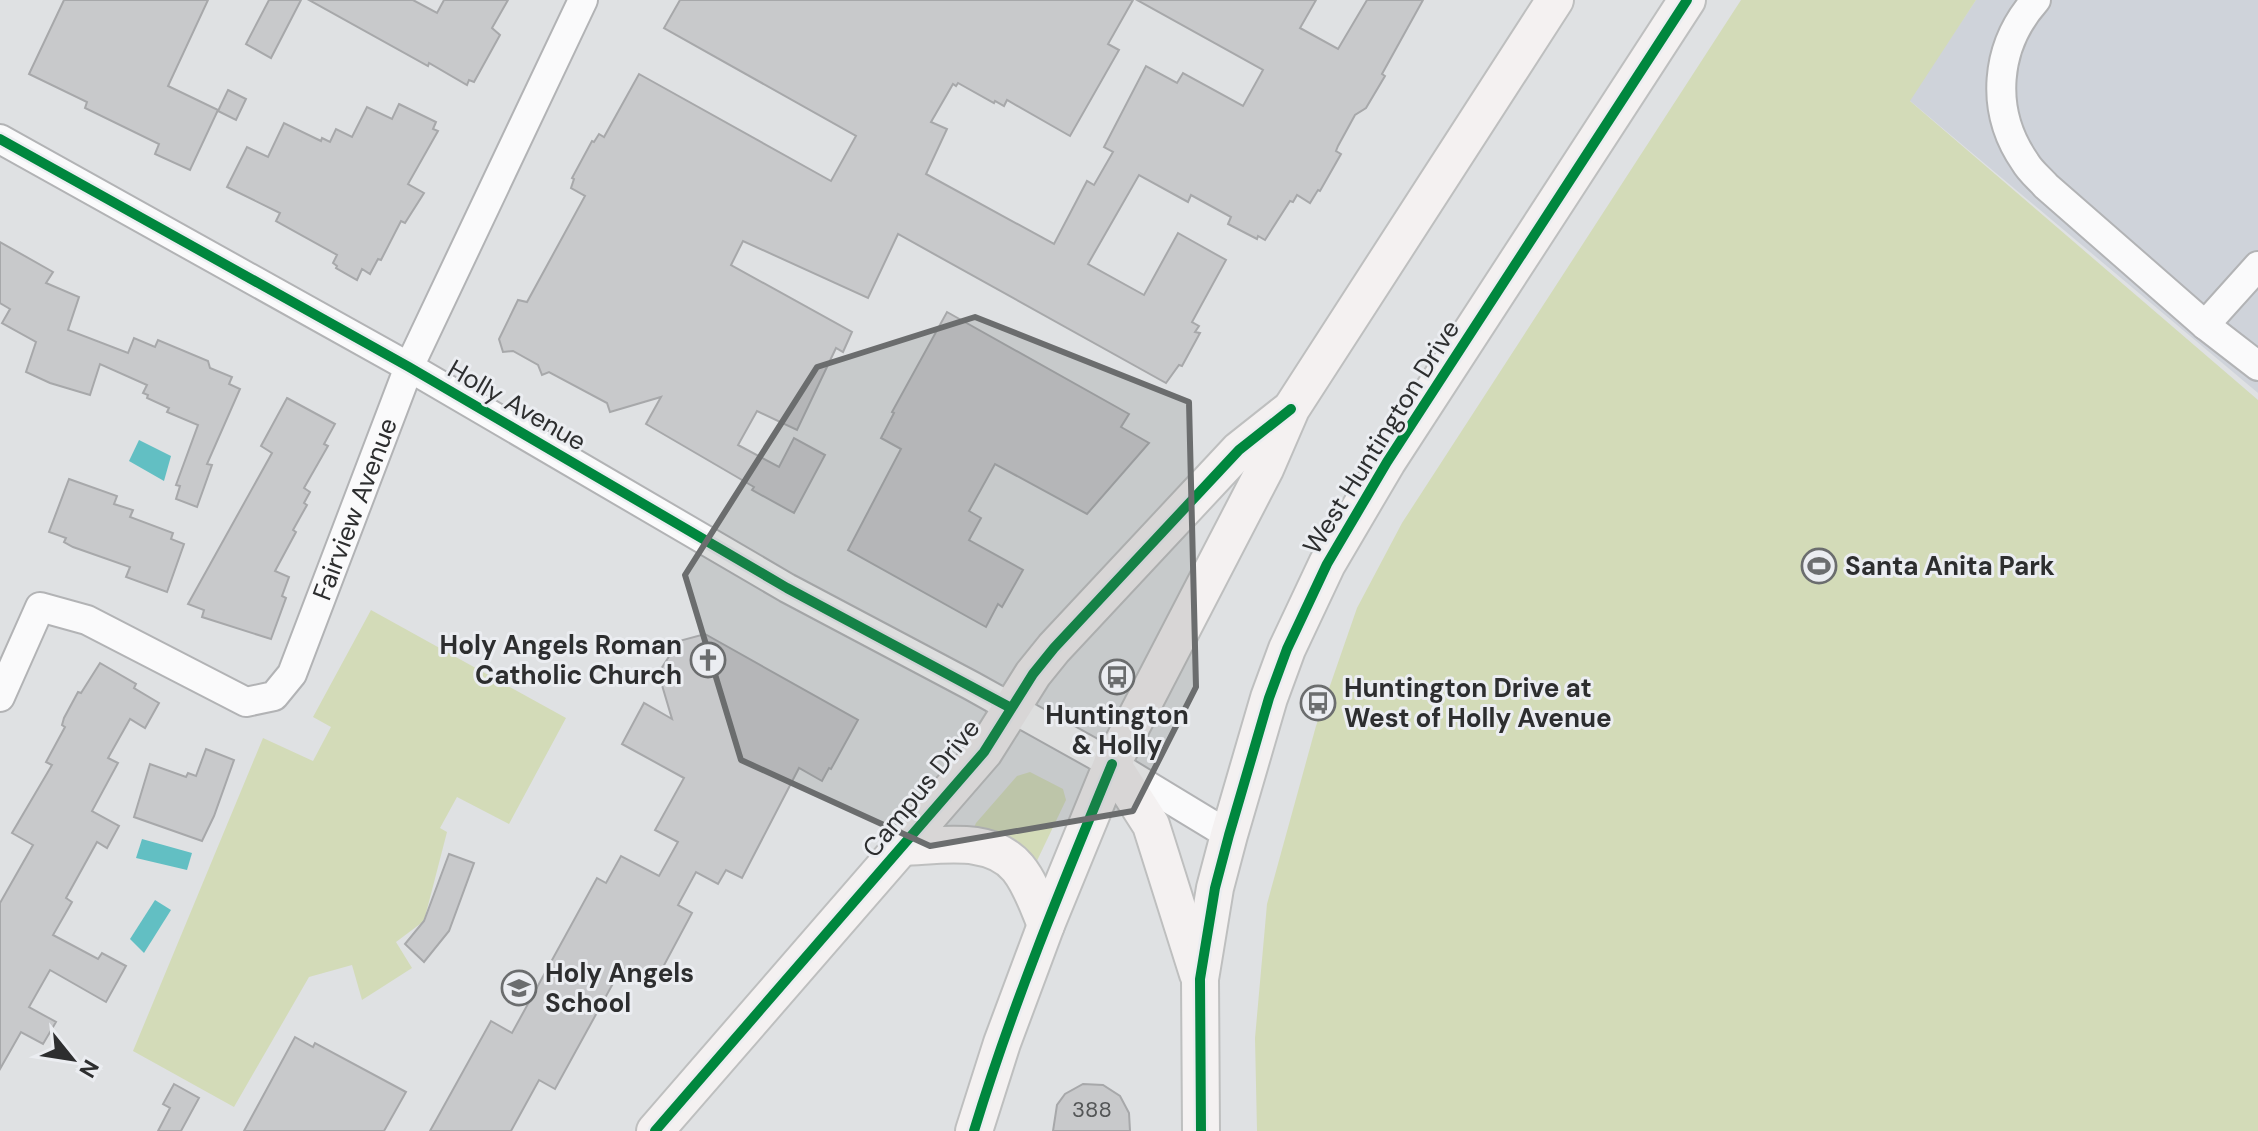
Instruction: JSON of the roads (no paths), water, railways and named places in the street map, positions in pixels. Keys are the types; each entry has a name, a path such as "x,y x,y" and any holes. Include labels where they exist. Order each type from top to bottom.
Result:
{"main road":[{"path":"974,1131 1002,1043 1046,925 1112,764 1265,469 1291,409 1555,0"},
{"name":"West Huntington Drive","path":"1201,1131 1200,979 1215,888 1269,698 1306,605 1387,462 1687,0"},
{"name":"Campus Drive","path":"655,1131 984,752 1054,648 1239,450 1291,409"},
{"path":"1112,764 1151,825 1200,979"},
{"path":"903,847 964,845 1001,854 1019,868 1046,925"}],"street":[{"name":"Fairview Avenue","path":"0,697 40,607 87,620 246,702 274,696 292,674 409,367 583,0"},
{"path":"2036,0 2009,38 2003,62 2003,111 2025,163 2046,186 2205,325 2258,366"},
{"name":"Holly Avenue","path":"0,139 409,367 787,588 1112,764 1229,835"},
{"path":"2205,325 2258,266"}],"water":[{"path":"139,440 171,456 164,481 129,461"},
{"path":"142,839 192,853 187,870 136,858"},
{"path":"155,900 171,910 144,953 130,939"}],"place":[{"name":"Santa Anita Park","path":"1819,566"},
{"name":"Holy Angels Roman Catholic Church","path":"708,660"},
{"name":"Huntington & Holly","path":"1117,677"},
{"name":"Huntington Drive at West of Holly Avenue","path":"1318,703"},
{"name":"Holy Angels School","path":"519,988"}]}
